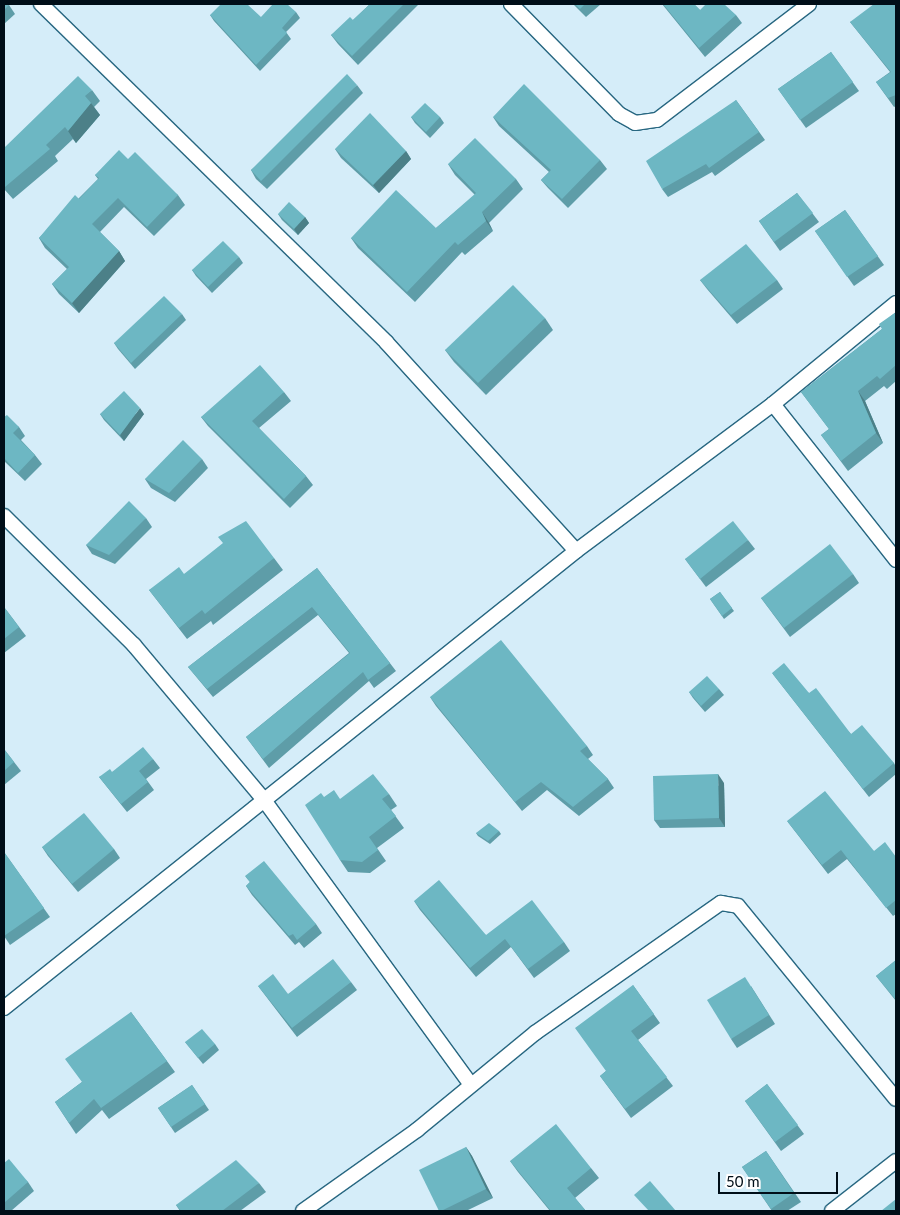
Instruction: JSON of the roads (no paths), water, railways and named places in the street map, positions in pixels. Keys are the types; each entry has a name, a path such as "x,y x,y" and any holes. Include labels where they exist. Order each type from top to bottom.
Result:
{"street":[{"path":"40,4 386,342 576,551"},
{"path":"511,4 584,81 635,123 657,120 809,4"},
{"path":"4,1008 576,551 773,404 896,303"},
{"path":"773,404 896,560"},
{"path":"4,516 134,645 264,800 470,1084"},
{"path":"303,1211 417,1130 470,1084 535,1033 721,903 730,902 738,906 896,1099"},
{"path":"832,1211 896,1161"}]}
